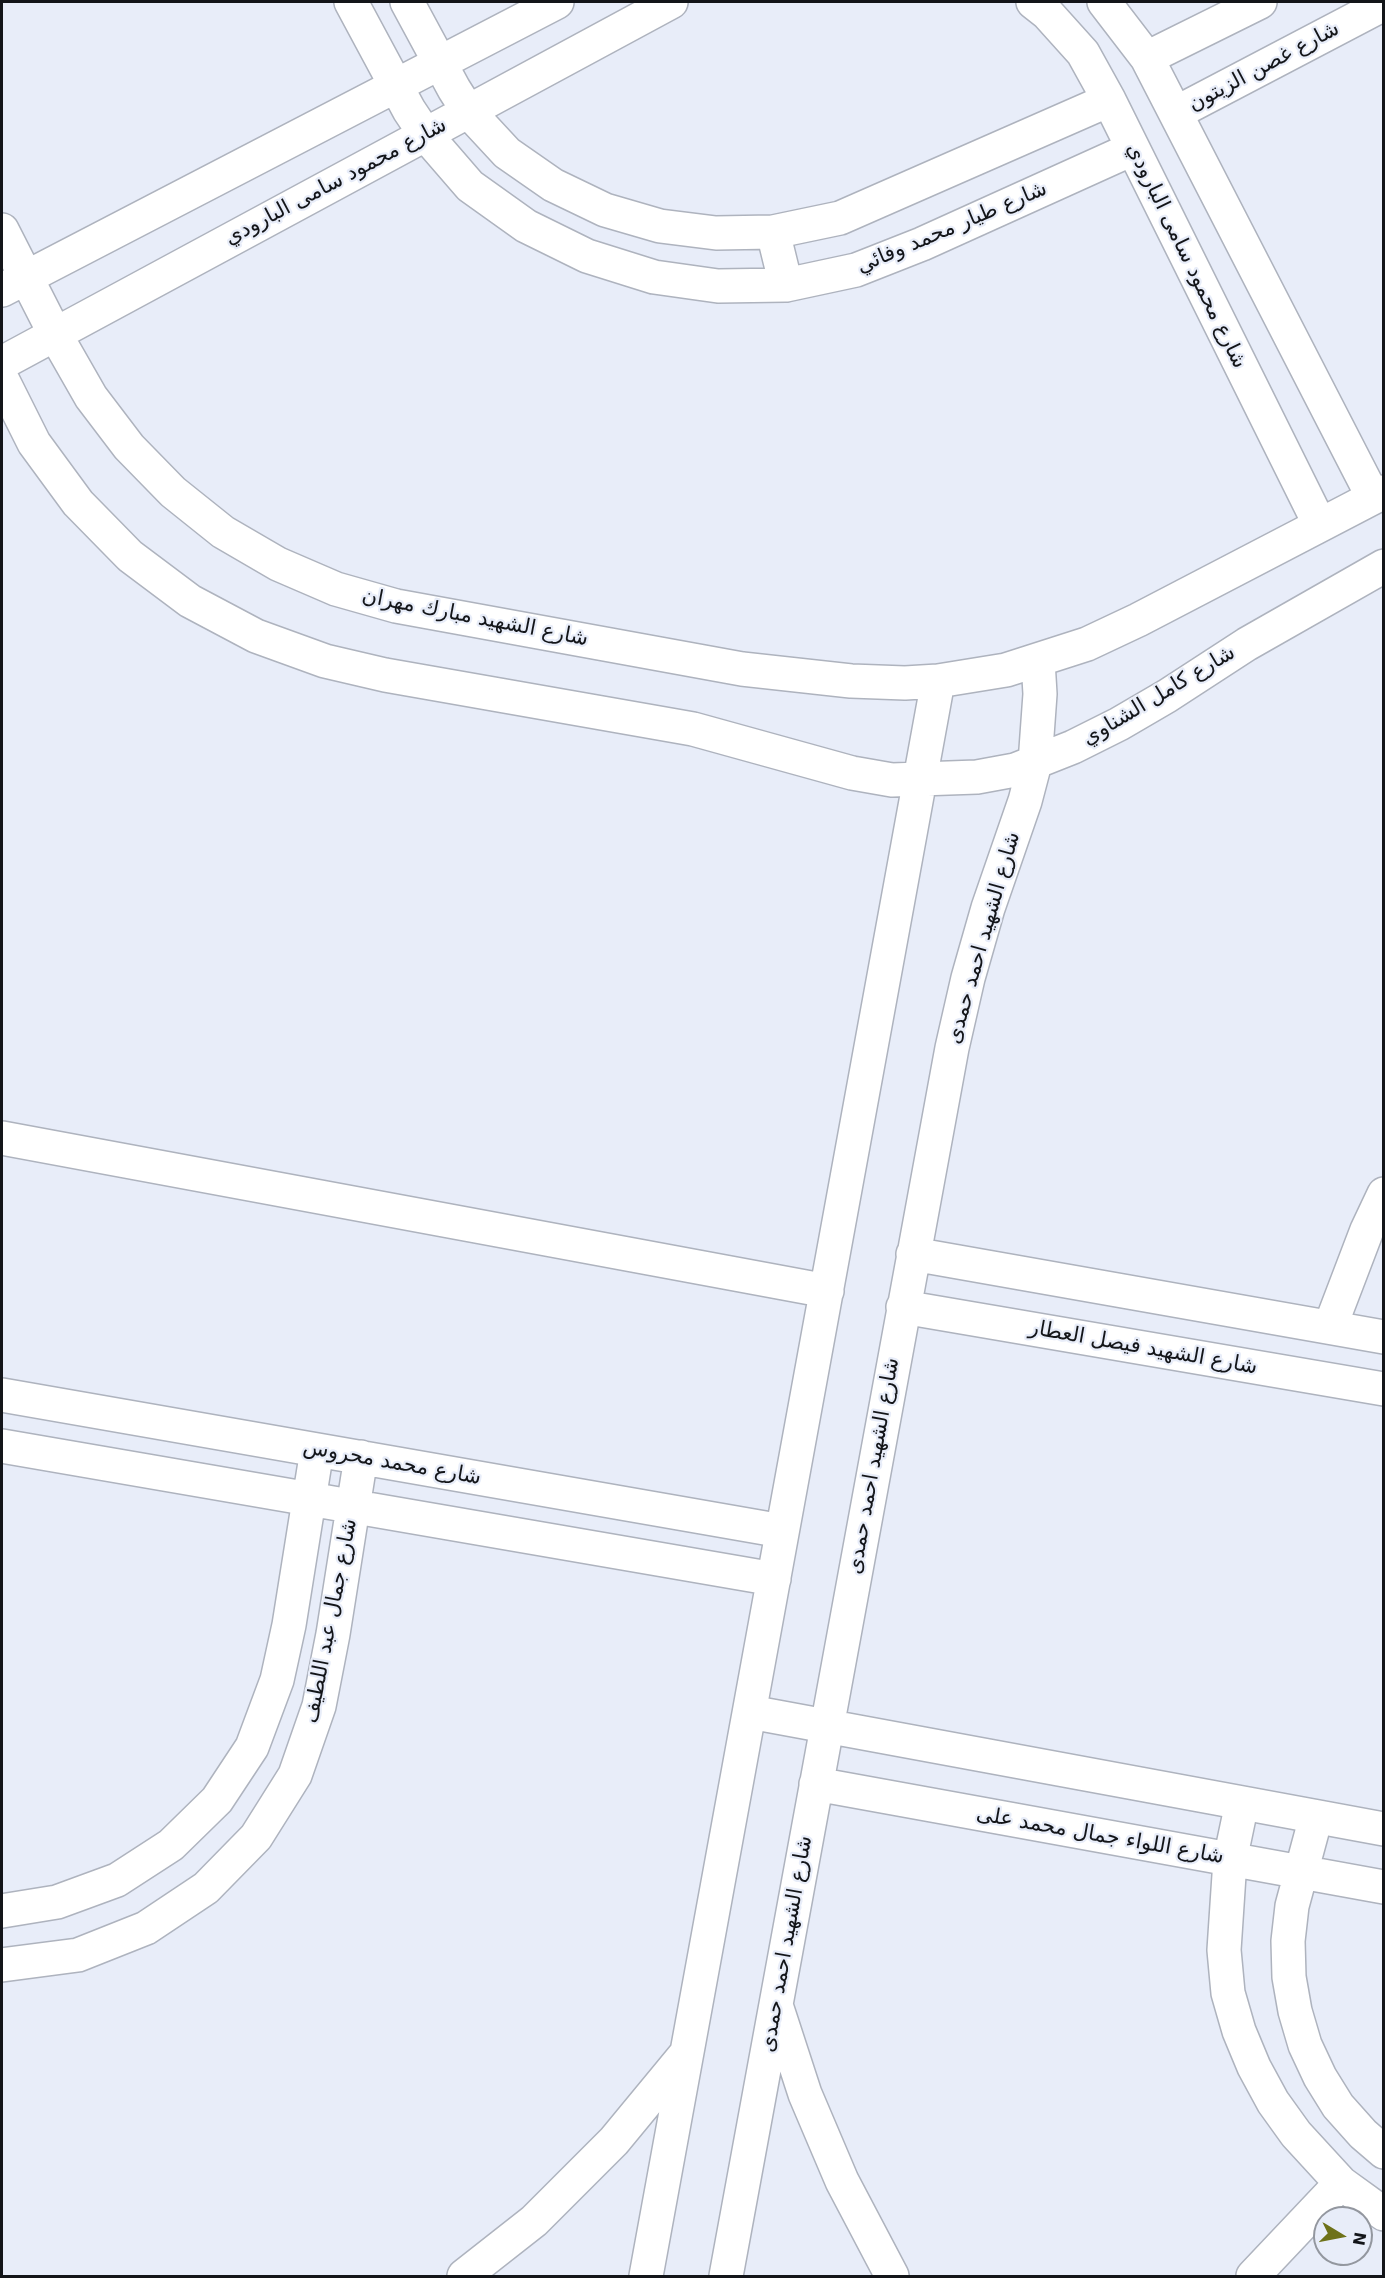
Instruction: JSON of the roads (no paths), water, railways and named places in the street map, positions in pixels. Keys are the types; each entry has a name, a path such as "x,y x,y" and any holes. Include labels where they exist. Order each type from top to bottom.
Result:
{"street":[{"name":"شارع طيار محمد وفائي","path":"351,2 395,85 425,134 470,186 526,226 587,256 654,277 718,286 786,285 856,270 922,244 1132,149"},
{"path":"407,2 468,111 507,153 554,185 605,210 660,226 716,233 773,232 840,218 1109,100"},
{"path":"14,284 558,2"},
{"name":"شارع محمود سامى البارودي","path":"2,363 671,2"},
{"name":"شارع محمود سامى البارودي","path":"1033,2 1047,13 1083,53 1109,100 1320,525"},
{"path":"646,2277 938,681 975,676 1038,661 1087,644 1378,495 1147,58 1104,2"},
{"path":"1147,58 1260,2"},
{"name":"شارع غصن الزيتون","path":"1176,112 1383,4"},
{"name":"شارع الشهيد مبارك مهران","path":"2,230 14,284 55,334 91,397 129,447 173,492 224,532 278,564 336,589 396,606 742,669 851,681 905,683 938,681"},
{"path":"773,232 786,285"},
{"path":"2,379 34,443 78,503 130,556 190,601 255,636 326,661 385,675 682,727 753,744 852,773 892,780 919,780"},
{"name":"شارع كامل الشناوي","path":"919,780 977,777 1016,770 1072,747 1119,724 1247,644 1383,566"},
{"name":"شارع الشهيد احمد حمدى","path":"726,2277 937,1122 968,978 1035,763 1040,694 1038,661"},
{"path":"2,1138 826,1291"},
{"path":"1330,1328 1366,1230 1383,1194"},
{"path":"913,1254 1383,1337"},
{"name":"شارع الشهيد فيصل العطار","path":"903,1307 1383,1389"},
{"name":"شارع محمد محروس","path":"2,1395 782,1531"},
{"path":"2,1446 774,1579"},
{"name":"شارع جمال عبد اللطيف","path":"2,1911 57,1902 117,1880 171,1845 217,1800 252,1746 277,1680 289,1625 316,1450"},
{"name":"شارع جمال عبد اللطيف","path":"2,1965 78,1955 146,1928 206,1888 256,1837 295,1775 319,1706 333,1634 361,1457"},
{"path":"750,1713 1383,1829"},
{"name":"شارع اللواء جمال محمد على","path":"816,1784 1383,1887"},
{"path":"1242,1803 1230,1860 1224,1950 1228,1993 1239,2031 1254,2067 1273,2102 1296,2134 1341,2182 1383,2214"},
{"path":"1316,1817 1292,1906 1288,1941 1289,1977 1295,2011 1310,2055 1320,2077 1338,2106 1383,2152"},
{"path":"776,2004 805,2094 842,2181 891,2277"},
{"path":"464,2277 534,2221 614,2141 686,2053"},
{"path":"1253,2277 1341,2182"}]}
